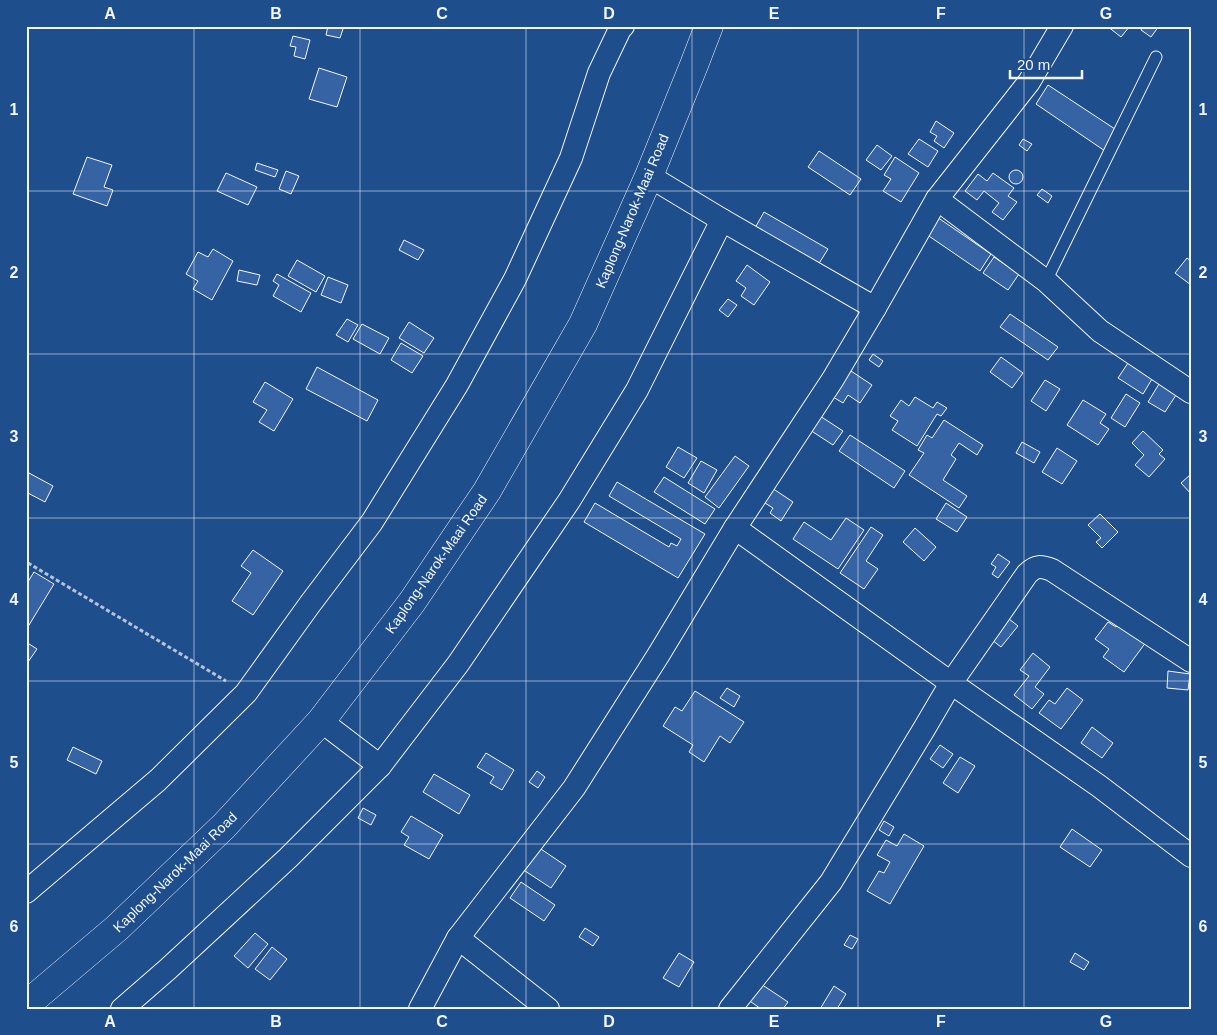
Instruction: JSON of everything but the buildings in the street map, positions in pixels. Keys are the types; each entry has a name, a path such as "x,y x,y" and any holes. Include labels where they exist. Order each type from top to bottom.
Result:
{"highway":[{"name":"Kaplong-Narok-Maai Road","path":"26,1005 117,928 224,826 321,722 412,602 487,491 583,324 648,176 709,26"}],"street":[{"path":"26,892 158,780 246,693 372,522 457,385 519,270 571,158 598,73 623,26"},
{"path":"420,1009 458,938 574,788 659,654 734,528 833,379 937,199 1029,82 1062,26"},
{"path":"648,176 875,308"},
{"path":"937,199 1046,281 1100,331 1191,392"},
{"path":"122,1009 288,858 380,766 458,664 569,501 636,390 722,220"},
{"path":"734,528 1099,786 1191,856"},
{"path":"730,1009 831,882 951,683 1033,568 1043,567 1052,570 1191,661"},
{"path":"321,722 380,766"},
{"path":"458,938 548,1009"}],"lane":[{"path":"1046,281 1156,57"}],"path":[{"path":"28,563 246,693"}]}
